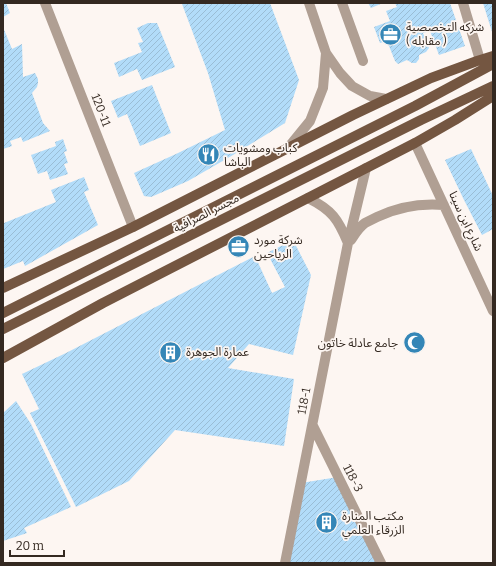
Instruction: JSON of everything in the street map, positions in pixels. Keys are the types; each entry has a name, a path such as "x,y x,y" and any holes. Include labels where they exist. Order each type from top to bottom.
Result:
{"main road":[{"path":"3,288 133,227 386,99 431,78 493,56"},
{"name":"مجسر الصرافية","path":"3,313 415,106 493,64"},
{"name":"مجسر الصرافية","path":"3,329 421,120 493,86"},
{"path":"3,358 103,303 415,143 493,96"}],"street":[{"name":"120-11","path":"45,3 133,227"},
{"path":"309,3 326,53 340,73 352,86 370,96 386,99"},
{"path":"342,3 363,61"},
{"path":"463,3 480,60"},
{"path":"288,148 310,121 321,95 326,53"},
{"name":"شارع ابن سينا","path":"415,143 493,311"},
{"name":"118-1","path":"285,563 348,243 366,168"},
{"path":"308,198 322,205 334,216 343,229 348,243"},
{"name":"118-1","path":"348,243 365,223 387,212 411,206 436,204 444,205"},
{"name":"118-3","path":"313,426 382,563"}],"building":[{"path":"3,3 6,3 10,13 3,17"},
{"path":"270,3 299,80 285,123 188,181 151,197 144,196 134,173 225,130 208,73 182,4"},
{"path":"368,3 383,3 371,8"},
{"path":"395,3 450,3 465,46 439,55 430,31 423,33 429,48 426,52 419,55 419,59 416,63 412,63 407,60 398,64 395,61 387,41 380,43 374,27 390,21 386,11 397,7"},
{"path":"483,3 493,3 493,35"},
{"path":"148,23 157,23 175,67 142,80 137,69 119,77 114,63 142,52 138,43 143,42 137,28"},
{"path":"3,27 12,49 22,44 23,77 35,73 38,79 37,87 32,93 43,123 50,131 23,142 21,137 10,141 12,146 3,149"},
{"path":"152,85 171,133 140,146 127,114 118,118 111,101"},
{"path":"63,139 67,151 64,152 68,163 64,164 68,174 50,180 47,171 38,174 31,155 56,146 55,142"},
{"path":"471,149 493,196 493,229 482,235 445,160"},
{"path":"84,177 89,190 84,192 98,225 25,266 23,261 3,269 3,220 4,223 56,202 51,190"},
{"path":"293,240 311,275 293,355 249,344 228,368 294,379 284,446 175,430 129,481 76,507 30,413 39,409 22,374 255,256 272,293 285,287 267,253"},
{"path":"16,401 31,424 71,507 24,528 27,533 3,541 3,413"},
{"name":"مكتب المنارة الزرقاء العلمي","path":"338,477 376,563 285,563 301,483"}],"place":[{"name":"شركه التخصصية ( مقابله )","path":"391,34"},
{"name":"كباب ومشويات الباشا","path":"208,155"},
{"name":"شركة مورد الرياحين","path":"239,247"},
{"name":"جامع عادلة خاتون","path":"414,343"},
{"name":"عمارة الجوهرة","path":"170,352"},
{"name":"مكتب المنارة الزرقاء العلمي","path":"326,523"}]}
